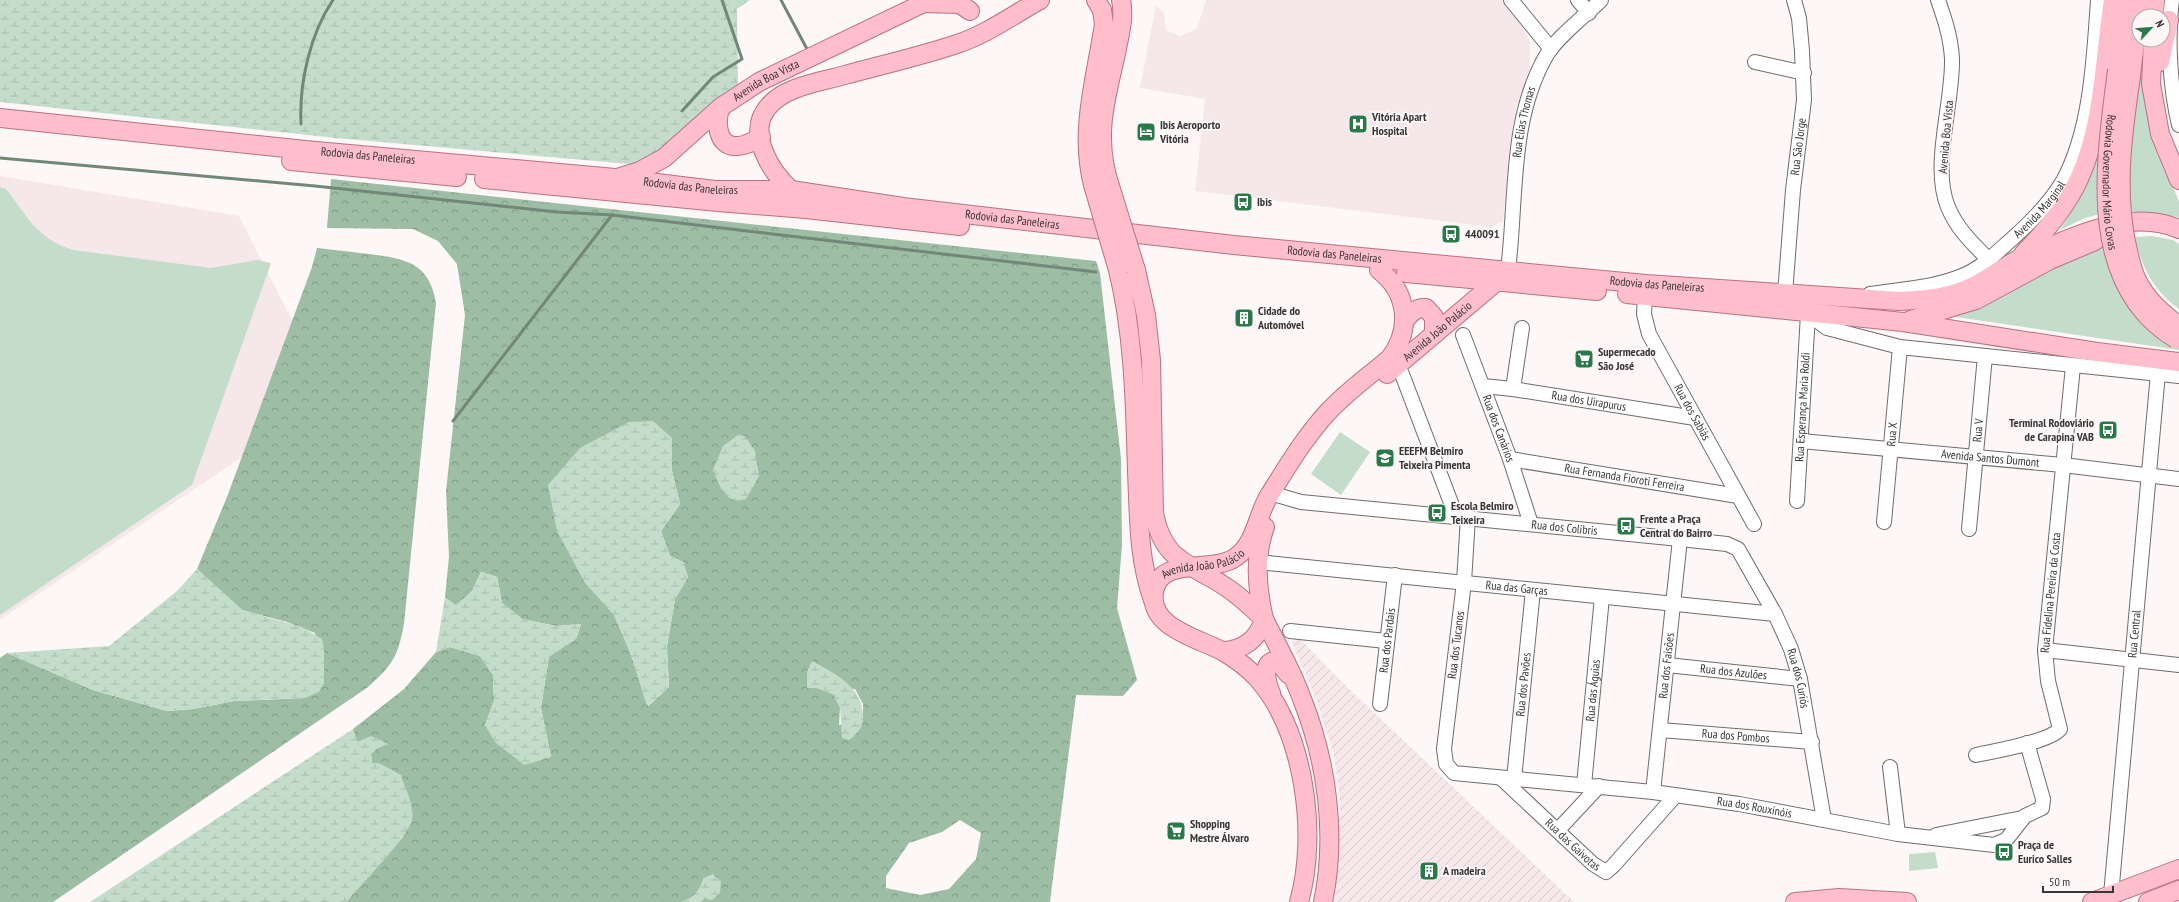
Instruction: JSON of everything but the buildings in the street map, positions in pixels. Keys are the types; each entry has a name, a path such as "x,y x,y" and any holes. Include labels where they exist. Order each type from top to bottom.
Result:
{"main road":[{"name":"Avenida Boa Vista","path":"791,190 771,166 761,137 760,127 764,113 772,103 784,94 956,44 982,34 1040,0"},
{"path":"1096,0 1102,10 1104,24 1086,129 1087,156 1101,185 1136,270 1146,315 1151,360 1155,521 1160,536 1168,549 1178,560 1226,588 1264,619 1259,632 1250,642 1237,649 1223,651"},
{"path":"1121,0 1122,23 1102,116 1101,138 1103,162 1101,185 1127,309 1133,357 1141,543 1148,586 1161,617 1171,626 1190,637 1223,651 1239,662 1257,678 1278,708"},
{"path":"1112,68 1130,0"},
{"path":"2017,260 2039,238 2059,214 2076,185 2087,159 2101,94 2113,0"},
{"path":"2125,0 2120,187 2129,255 2133,272 2144,292 2178,335"},
{"path":"2124,73 2140,0"},
{"name":"Avenida Boa Vista","path":"615,178 640,170 664,158 721,107 777,72 926,2"},
{"path":"926,2 969,6 965,32 956,44"},
{"path":"2153,48 2151,84 2160,134 2179,180"},
{"path":"2153,98 2159,48"},
{"path":"721,107 717,123 720,133 727,143 736,146 761,137"},
{"name":"Rodovia das Paneleiras","path":"0,118 305,150 615,178 715,190 791,190 903,207 1636,291 1808,314 1848,315 2097,352 2179,362"},
{"name":"Rodovia das Paneleiras","path":"0,131 333,166 718,202 799,208 1379,270 1502,276"},
{"path":"2017,260 2066,239 2108,226 2153,223 2179,229"},
{"path":"1903,322 1976,300 2050,260 2098,240 2135,233 2162,234 2179,240"},
{"name":"Rodovia das Paneleiras","path":"1636,291 1785,294 1899,301 1927,300 1957,293 2017,260"},
{"name":"Avenida João Palácio","path":"1323,902 1330,835 1328,804 1321,761 1302,699 1264,619 1258,587 1258,562 1260,545 1276,495 1327,412 1390,358 1399,344 1405,320 1400,295 1391,281 1379,270"},
{"name":"Avenida João Palácio","path":"1155,605 1154,593 1162,576 1172,570 1224,563 1240,554 1250,539 1260,513 1276,495 1333,422 1434,333 1502,276"},
{"path":"1405,320 1413,311 1420,308 1426,308 1434,318 1434,333"},
{"path":"1299,902 1304,878 1306,811 1298,758 1267,685 1266,670 1268,664 1273,660 1278,660 1282,664 1302,699"},
{"path":"2092,902 2179,869"},
{"path":"2148,902 2179,890"},
{"path":"1795,902 1839,898 1907,902"}],"street":[{"path":"1511,0 1551,49"},
{"path":"1578,0 1589,13"},
{"name":"Rua Elias Thomas","path":"1502,276 1521,128 1530,93 1551,49 1601,0"},
{"name":"Rua São Jorge","path":"1785,294 1793,190 1804,100 1804,73 1799,18 1794,0"},
{"name":"Avenida Boa Vista","path":"1938,0 1949,33 1952,59 1941,168 1944,197 1957,225 1989,260"},
{"name":"Avenida Marginal","path":"1844,297 1930,285 1963,276 1989,260 2034,220 2062,181 2074,156 2082,129 2091,74 2098,0"},
{"path":"2167,48 2179,124"},
{"path":"1755,62 1804,73"},
{"name":"Rua dos Sabiás","path":"1636,291 1643,310 1646,328 1754,524"},
{"path":"1808,314 1827,328 1900,347 2179,376"},
{"name":"Rua Esperança Maria Roldi","path":"1797,501 1808,314"},
{"path":"1513,388 1522,328"},
{"name":"Rua dos Canários","path":"1463,335 1510,459 1531,524"},
{"name":"Rua X","path":"1884,522 1900,347"},
{"name":"Rua V","path":"1969,529 1985,356"},
{"name":"Rua Fidelina Pereira da Costa","path":"1976,755 2027,743 2052,735 2060,729 2048,681 2044,650 2073,366"},
{"name":"Rua Central","path":"2111,895 2131,659 2158,373"},
{"path":"1402,374 1462,516"},
{"name":"Rua dos Uirapurus","path":"1483,386 1513,388 1695,418"},
{"name":"Avenida Santos Dumont","path":"1800,441 1890,448 2063,465 2179,479"},
{"name":"Rua Fernanda Fioroti Ferreira","path":"1510,459 1738,496"},
{"name":"Rua dos Colibris","path":"1276,495 1321,504 1462,516 1727,544 1738,549"},
{"name":"Rua dos Tucanos","path":"1451,771 1445,760 1444,749 1464,582 1462,516"},
{"name":"Rua dos Faisões","path":"1653,792 1680,539"},
{"name":"Rua dos Curiós","path":"1738,549 1775,614 1791,649 1800,680 1812,742 1824,820"},
{"name":"Rua das Garças","path":"1258,562 1775,614"},
{"name":"Rua dos Pardais","path":"1380,704 1386,641 1395,575"},
{"name":"Rua dos Pavões","path":"1507,778 1533,590"},
{"name":"Rua das Águias","path":"1584,785 1602,597"},
{"path":"1290,631 1386,641"},
{"path":"2044,650 2179,665"},
{"name":"Rua dos Azulões","path":"1667,665 1800,680"},
{"name":"Rua dos Pombos","path":"1660,730 1812,742"},
{"name":"Rua dos Rouxinóis","path":"1451,771 1458,774 1653,792 1738,804 1898,834 1994,845 2006,840 2022,818 2042,808 2043,799 2027,743"},
{"path":"1890,767 1898,834"},
{"name":"Rua das Gaivotas","path":"1507,778 1598,868 1606,872 1614,866 1675,796"},
{"path":"1558,830 1599,786"},
{"path":"1924,838 2022,818"}],"shaded area":[{"name":"Vitória Apart Hospital","path":"1206,0 1502,0 1515,15 1530,41 1530,69 1516,108 1511,139 1503,221 1491,227 1195,191 1205,99 1140,88 1156,5 1164,13 1166,30 1180,36 1197,29"},
{"path":"0,176 239,216 331,397 0,620"},
{"name":"A madeira","path":"1300,639 1345,685 1574,902 1335,902 1340,797 1334,756 1318,704 1292,642"}],"green space":[{"path":"0,0 750,0 737,9 738,86 663,167 336,138 0,102"},
{"path":"2141,48 2146,48 2149,121 2163,165 2179,201 2179,217 2131,211 2127,180"},
{"path":"2100,147 2097,188 2100,214 2085,218 2060,230 2073,209"},
{"path":"331,179 1096,261 1100,273 1121,459 1122,545 1117,608 1137,680 1123,696 1076,695 1050,902 701,902 704,898 704,878 696,893 690,898 681,902 346,902 403,837 381,764 372,763 371,754 377,748 388,744 357,742 353,729 404,689 436,652 450,647 480,656 493,675 494,701 485,725 551,757 541,708 549,656 576,639 581,624 556,626 522,619 502,603 497,577 481,572 472,591 456,606 445,597 449,557 446,491 465,315 457,264 438,241 413,229 327,228","holes":["672,438 672,471 680,504 661,531 670,556 683,562 688,577 675,599 667,646 669,687 648,706 630,652 614,615","817,688 855,689 863,704 863,720 839,725 840,707 833,694","960,820 981,833 976,859 949,889 920,895 886,888 886,876 909,843 942,832"]},
{"path":"0,187 6,189 27,218 50,240 73,250 211,268 257,260 271,263 192,485 0,615"},
{"path":"2152,236 2173,240 2179,244 2179,309 2162,294 2150,278 2141,258 2135,237"},
{"path":"2103,243 2107,262 2114,278 2179,345 2179,350 1936,314"},
{"path":"317,248 394,258 414,265 428,279 433,289 436,303 404,624 397,652 389,666 368,687 53,902 0,902 0,658 7,653 93,690 167,711 193,709 234,701 305,698 324,683 323,669 315,633 287,622 242,610 197,569 227,497 312,267"},
{"path":"653,421 672,438 672,471 680,504 661,531 670,556 683,562 688,577 675,599 667,646 669,687 647,706 630,652 614,615 585,583 557,531 548,485 580,448 629,422"},
{"path":"1340,432 1370,452 1341,495 1311,474"},
{"path":"738,435 745,436 755,451 759,476 746,499 733,500 724,493 713,470 723,446"},
{"path":"197,569 242,610 302,627 322,639 324,650 324,683 319,692 305,698 234,701 193,709 167,711 93,690 7,653 109,646 177,591"},
{"path":"481,572 497,577 502,603 522,619 556,626 581,624 576,639 549,657 541,708 551,757 524,765 495,742 485,725 494,701 493,675 480,656 450,647 436,652 445,597 456,605 472,591"},
{"path":"812,661 838,676 852,688 858,696 863,719 858,732 849,740 842,738 840,707 833,694 817,688 807,688 807,672"},
{"path":"353,729 357,742 371,736 389,744 377,748 371,754 372,763 381,764 401,775 411,803 413,815 409,828 402,838 346,902 90,902"},
{"path":"1935,852 1938,868 1909,871 1909,854"},
{"path":"713,874 721,881 720,893 712,900 704,898 701,902 681,902 693,896 700,887 704,878"}],"waterway":[{"path":"301,124 304,76 312,43 325,13 333,0"},
{"path":"682,111 713,77 742,59 722,0"},
{"path":"781,0 807,49"},
{"path":"0,158 315,186 557,212 612,215 1096,272"},
{"path":"453,421 612,215"}],"place":[{"name":"Vitória Apart Hospital","path":"1358,124"},
{"name":"Ibis Aeroporto Vitória","path":"1146,132"},
{"name":"Ibis","path":"1243,202"},
{"name":"440091","path":"1451,234"},
{"name":"Cidade do Automóvel","path":"1244,318"},
{"name":"Supermecado São José","path":"1584,359"},
{"name":"Terminal Rodoviário de Carapina VAB","path":"2108,430"},
{"name":"EEEFM Belmiro Teixeira Pimenta","path":"1385,458"},
{"name":"Escola Belmiro Teixeira","path":"1437,513"},
{"name":"Frente a Praça Central do Bairro","path":"1626,526"},
{"name":"Shopping Mestre Álvaro","path":"1176,831"},
{"name":"Praça de Eurico Salles","path":"2004,852"},
{"name":"A madeira","path":"1429,871"}]}
